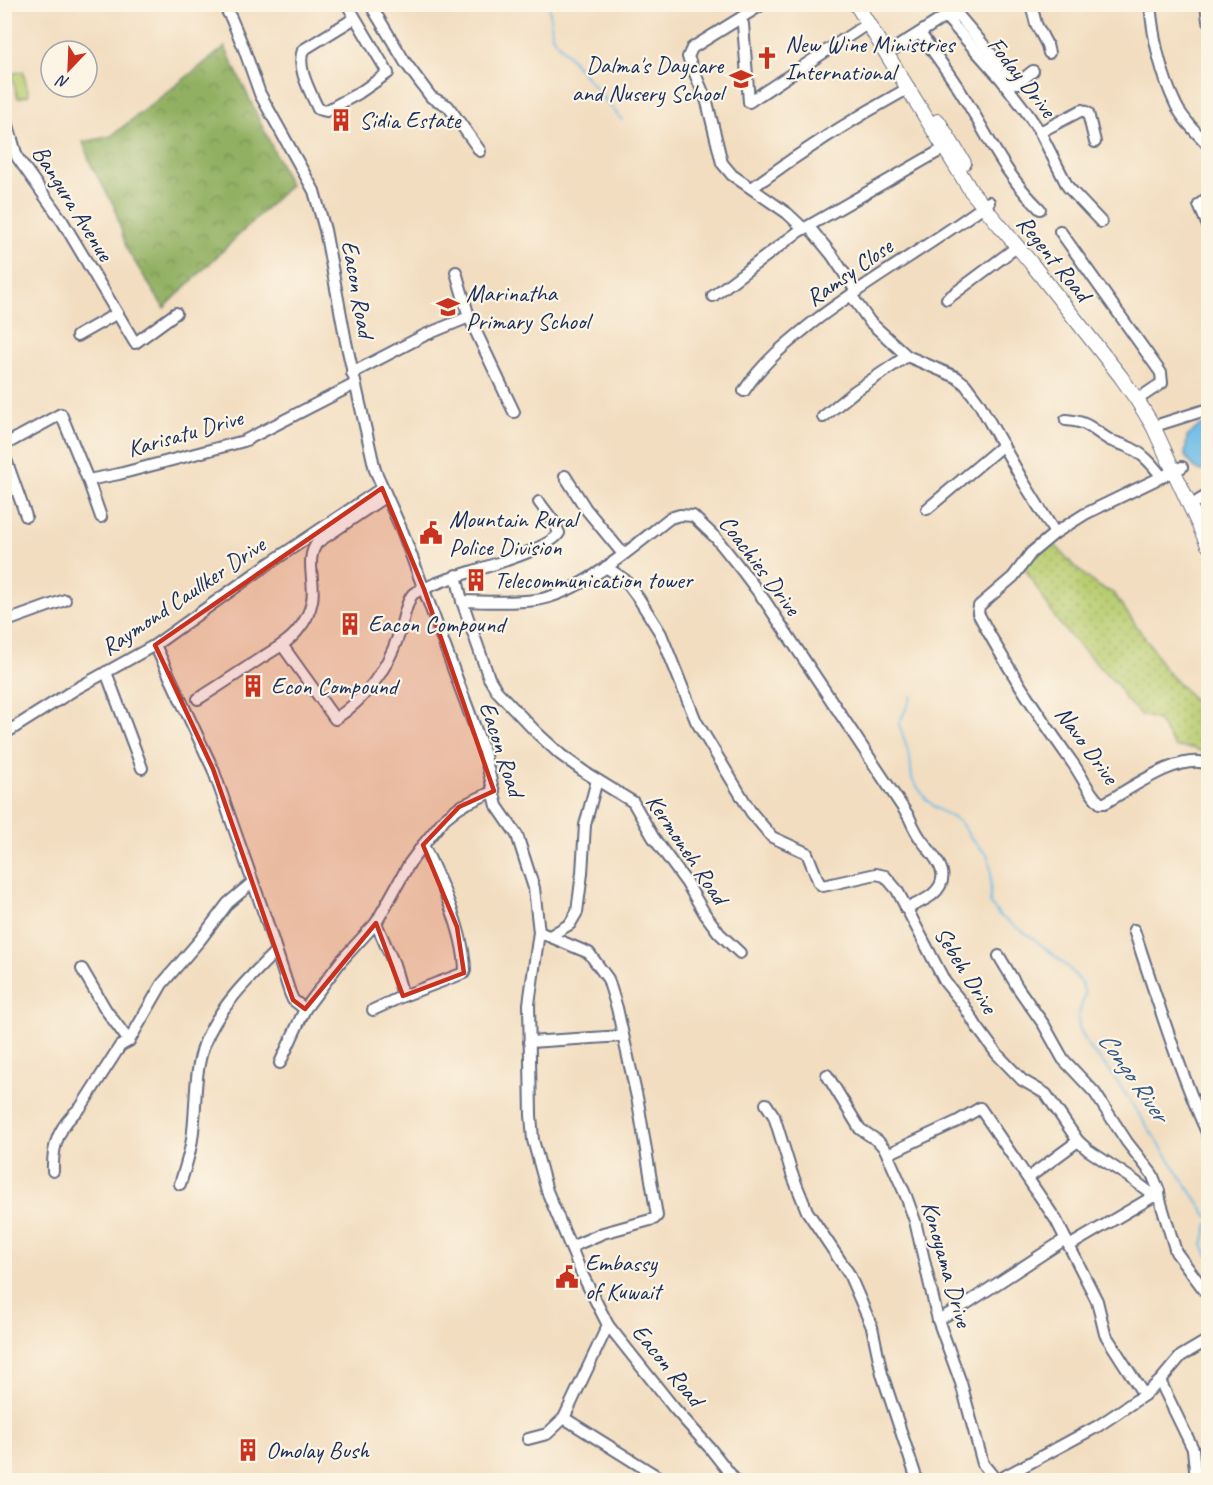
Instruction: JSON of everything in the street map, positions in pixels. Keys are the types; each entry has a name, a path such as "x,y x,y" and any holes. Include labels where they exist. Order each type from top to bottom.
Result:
{"main road":[{"name":"Regent Road","path":"856,4 986,204 1018,246 1055,287"},
{"name":"Regent Road","path":"865,4 908,88 948,146"},
{"name":"Regent Road","path":"986,204 1055,287 1121,377 1153,426 1209,545"},
{"name":"Regent Road","path":"1074,312 1120,360 1143,394 1161,424 1173,472 1203,498 1209,523"}],"street":[{"name":"Eacon Road","path":"223,4 243,46 260,94 314,191 325,230 354,379 375,470 403,533 484,752 499,811 517,836 527,863 536,898 539,932 531,982 529,1042 533,1140 547,1191 589,1289 608,1325 735,1480"},
{"path":"347,4 388,73 359,93 322,111 318,109 302,69 300,57 303,50 355,18"},
{"path":"370,4 405,62 431,97 448,106 480,151"},
{"path":"763,4 692,48 688,57 706,102 721,160 732,175 806,228 832,255 870,322 907,356 956,377 965,384 979,403 1055,533 1084,514 1173,472"},
{"path":"1031,4 1036,24 1049,53"},
{"path":"1150,4 1154,38 1175,105 1209,145"},
{"path":"1206,4 1209,21"},
{"path":"889,52 951,13 959,16 1016,83 1033,71"},
{"name":"Foday Drive","path":"946,17 1001,79 1040,132 1068,187 1101,222"},
{"path":"743,24 749,102 867,24"},
{"path":"920,33 958,86 998,159 1025,195 1040,209"},
{"path":"752,188 850,120 908,88"},
{"path":"1040,132 1082,110 1088,113 1095,142"},
{"name":"Bangura Avenue","path":"4,111 17,157 63,222 116,314 137,343 176,313"},
{"path":"713,296 806,228 948,146"},
{"path":"1209,197 1199,206 1209,226"},
{"name":"Ramsy Close","path":"744,391 754,376 778,351 853,293 986,204"},
{"path":"1060,231 1161,373 1162,383 1143,394"},
{"path":"947,298 1018,246"},
{"path":"456,272 469,317 514,412"},
{"path":"77,336 116,314"},
{"name":"Karisatu Drive","path":"88,480 244,441 354,379 424,335 469,317"},
{"path":"823,417 855,391 907,356"},
{"path":"1161,424 1202,411 1209,411"},
{"path":"4,445 61,414 101,518"},
{"path":"1066,420 1088,424 1111,441 1126,446 1140,453 1153,464 1173,472"},
{"path":"927,510 1003,445"},
{"path":"4,454 26,516"},
{"path":"565,476 586,509 623,555"},
{"path":"198,699 282,645 297,632 311,604 314,588 311,559 314,547 384,492"},
{"name":"Raymond Caullker Drive","path":"4,734 155,645 255,573 384,492"},
{"path":"282,645 335,719 350,709 377,678 398,639 411,597 456,575 522,555 555,539 559,533 539,502"},
{"name":"Coachies Drive","path":"462,601 537,599 566,590 606,567 670,518 680,514 693,516 701,522 765,602 943,871 942,880 932,895 906,909"},
{"name":"Navo Drive","path":"1055,533 1030,553 1013,577 979,606 978,613 1020,686 1076,768 1092,796 1100,803 1105,803 1168,768 1188,762 1203,761 1209,764"},
{"name":"Sebeh Drive","path":"606,567 625,580 660,634 680,679 689,707 760,825 778,841 807,853 819,883 826,886 881,874 897,890 945,982 997,1054 1022,1080 1046,1094 1078,1142 1157,1198"},
{"name":"Kermoneh Road","path":"456,575 462,601 489,678 497,691 551,747 633,802 653,837 686,882 705,914 719,933 740,952"},
{"path":"4,622 65,600"},
{"path":"155,645 213,769 290,993 293,1000 305,1009"},
{"path":"106,672 142,768"},
{"path":"550,936 570,924 577,912 585,825 597,780"},
{"path":"280,1063 305,1009 336,968 376,923 409,864 423,845 445,818 470,802 494,791"},
{"path":"373,1010 464,973 465,970 457,927 423,845"},
{"path":"53,1171 56,1137 72,1114 81,1107 120,1046 129,1041 162,984 228,903 253,882"},
{"path":"376,923 394,964 403,996"},
{"path":"1134,930 1158,1007 1190,1095 1209,1135"},
{"path":"539,932 589,953 606,974 617,1008 638,1102 657,1216 603,1233 571,1247"},
{"path":"180,1184 193,1137 197,1073 205,1044 221,1012 237,990 276,951"},
{"path":"999,956 1063,1059 1090,1088 1126,1142 1152,1174 1159,1191 1157,1198 1176,1252 1209,1295"},
{"path":"82,969 106,1010 129,1041"},
{"path":"529,1042 623,1036"},
{"name":"Konoyama Drive","path":"827,1075 860,1129 878,1141 888,1154 915,1221 938,1320 962,1383 983,1464 997,1480"},
{"path":"766,1104 777,1122 792,1174 807,1211 849,1274 872,1327 885,1382 917,1480"},
{"path":"888,1154 980,1108 1056,1220 1097,1301 1105,1334 1144,1395"},
{"path":"1028,1178 1078,1142"},
{"path":"938,1320 1067,1243 1157,1198"},
{"path":"528,1439 547,1434 564,1418 608,1325"},
{"path":"997,1480 1098,1426 1144,1395 1160,1381 1181,1356 1209,1340"},
{"path":"1160,1381 1192,1449 1196,1480"},
{"path":"564,1418 663,1480"}],"highlighted area":[{"path":"382,488 424,589 494,791 459,807 423,845 457,927 464,973 403,996 376,923 305,1009 293,1000 213,769 155,645"}],"green space":[{"path":"225,47 290,185 164,308 127,250 114,206 91,165 83,142 111,136"},
{"path":"23,71 29,95 18,98 11,74"},
{"path":"1048,541 1096,585 1113,593 1163,667 1208,714 1208,754 1192,748 1175,747 1158,720 1141,715 1124,698 1118,686 1056,619 1024,567 1025,551 1035,542"}],"water":[{"path":"1200,425 1208,425 1208,471 1197,469 1185,456 1187,437"}],"waterway":[{"path":"549,4 552,36 622,120"},
{"name":"Congo River","path":"912,696 899,724 910,757 912,779 926,799 936,808 960,822 988,856 991,871 990,904 1000,916 1034,939 1067,966 1081,982 1085,994 1078,1017 1079,1027 1089,1048 1110,1071 1208,1217"},
{"name":"Congo River","path":"1208,1224 1203,1245 1208,1256"}],"place":[{"name":"New Wine Ministries International","path":"767,58"},
{"name":"Dalma's Daycare and Nusery School","path":"741,79"},
{"name":"Sidia Estate","path":"341,120"},
{"name":"Marinatha Primary School","path":"448,307"},
{"name":"Mountain Rural Police Division","path":"431,533"},
{"name":"Telecommunication tower","path":"476,580"},
{"name":"Eacon Compound","path":"350,624"},
{"name":"Econ Compound","path":"253,686"},
{"name":"Embassy of Kuwait","path":"567,1277"},
{"name":"Omolay Bush","path":"248,1450"}]}
